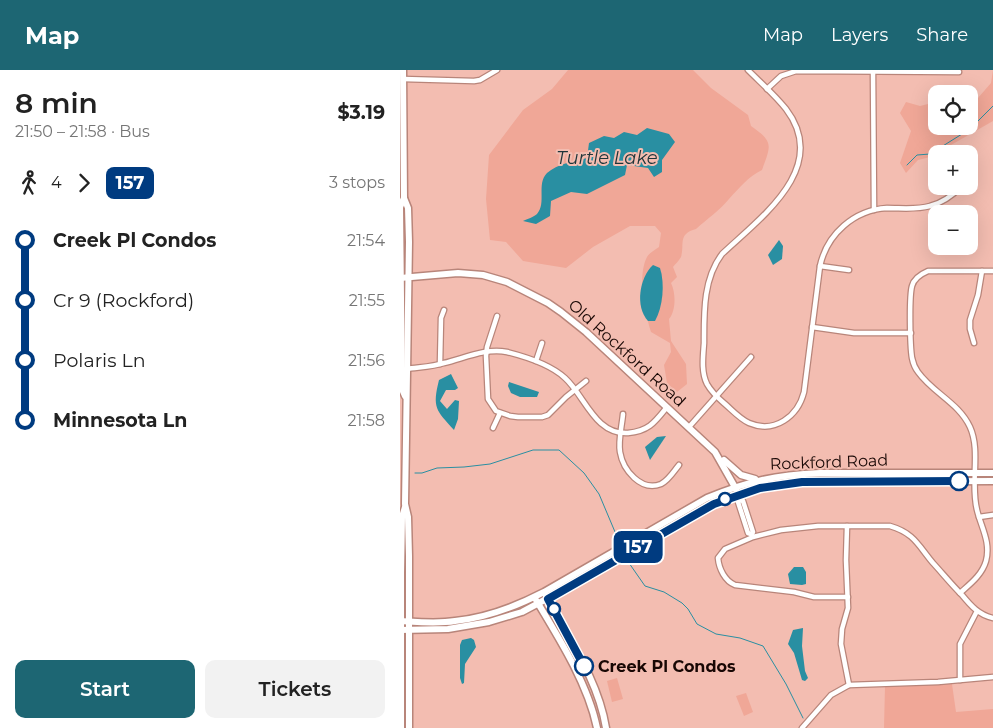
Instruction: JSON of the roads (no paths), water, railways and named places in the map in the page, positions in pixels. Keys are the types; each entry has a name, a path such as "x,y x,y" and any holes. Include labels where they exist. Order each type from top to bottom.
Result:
{"main road":[{"path":"401,728 400,621 402,517 405,504 405,396 402,389 409,278 408,208 404,198 402,174 403,70"},
{"path":"403,369 400,207 404,198"},
{"name":"Old Rockford Road","path":"400,278 471,273 483,275 507,282 548,304 574,322 716,452 740,497"},
{"path":"716,452 741,475 750,479 761,479"},
{"name":"Rockford Road","path":"400,621 441,622 470,619 503,610 544,592 707,498 735,486 761,479 820,473 993,473"},
{"name":"Rockford Road","path":"400,630 448,629 506,618 548,599 707,507 777,485 802,482 993,481"},
{"path":"405,504 408,517 408,728"},
{"path":"544,592 584,666 598,697 606,728"},
{"path":"534,597 571,660 595,717 597,728"}],"street":[{"path":"403,79 474,81 480,80 497,70"},
{"path":"748,70 767,88 793,119 799,140 799,161 792,181 786,190 722,254 712,272 704,313 703,364 705,378 716,396 744,420 751,424 765,426 782,422 794,413 799,406 804,392 820,266 825,250 837,232 854,218 874,210 931,206 952,195"},
{"path":"767,88 781,76 790,72 959,72"},
{"path":"873,72 874,210"},
{"path":"820,266 849,270"},
{"path":"974,343 970,329 970,320 978,295 982,270"},
{"path":"960,593 978,576 986,561 987,542 975,498 974,449 971,430 961,412 918,373 912,360 911,292 914,281 928,271 993,271"},
{"path":"440,364 441,318 444,310"},
{"path":"497,316 486,352 488,399 493,408 500,413 518,417 542,417 553,412 566,397 586,380"},
{"path":"812,326 854,333 911,333"},
{"path":"536,362 542,343"},
{"path":"403,369 440,364 486,352 504,352 558,371 576,389 600,423 612,431 622,433 649,427 667,406"},
{"path":"689,427 751,357"},
{"path":"493,428 500,413"},
{"path":"622,414 620,445 622,461 640,483 649,485 666,481 679,465"},
{"name":"Old Rockford Road","path":"740,497 753,532 752,536"},
{"path":"979,517 993,515"},
{"path":"847,526 848,608 842,629 841,644 849,685"},
{"path":"848,597 814,597 794,592 735,585 730,583 724,576 718,563 720,554 725,549 752,536 789,528 890,526 898,528 912,537 977,611 993,618"},
{"path":"986,561 993,563"},
{"path":"960,680 960,644 977,611"},
{"path":"802,728 831,695 849,685 993,677"}],"water":[{"name":"Turtle Lake","path":"647,128 669,134 675,142 662,160 662,172 654,177 648,168 627,165 625,175 587,194 571,192 551,201 550,216 536,224 523,221 536,215 540,210 542,182 551,170 566,163 587,158 589,143 604,136 614,138 624,132 637,135"},
{"path":"779,240 783,246 782,259 773,265 768,255"},
{"path":"653,265 660,268 662,274 662,295 660,309 655,321 648,321 641,308 640,293 644,277"},
{"path":"451,374 458,388 446,390 440,401 447,409 455,400 459,401 458,419 454,430 439,413 436,403 439,380"},
{"path":"509,382 539,392 537,397 520,397 511,393 508,386"},
{"path":"666,436 650,460 645,447 657,437"},
{"path":"794,567 803,567 806,572 806,584 790,584 788,574"},
{"path":"803,628 802,646 805,671 808,678 805,681 802,680 794,653 788,644 793,630"},
{"path":"471,638 474,640 476,647 465,664 464,683 462,684 460,678 460,645 462,640"}],"waterway":[{"path":"907,165 917,155 930,154 970,129 993,106"},
{"path":"415,473 422,473 437,468 490,464 533,450 559,450 584,473 599,494 618,539"},
{"path":"629,563 645,586 664,592 682,603 697,624 716,634 740,638 763,646 786,684 803,718"}],"place":[{"name":"Creek Pl Condos","path":"584,666"}]}
